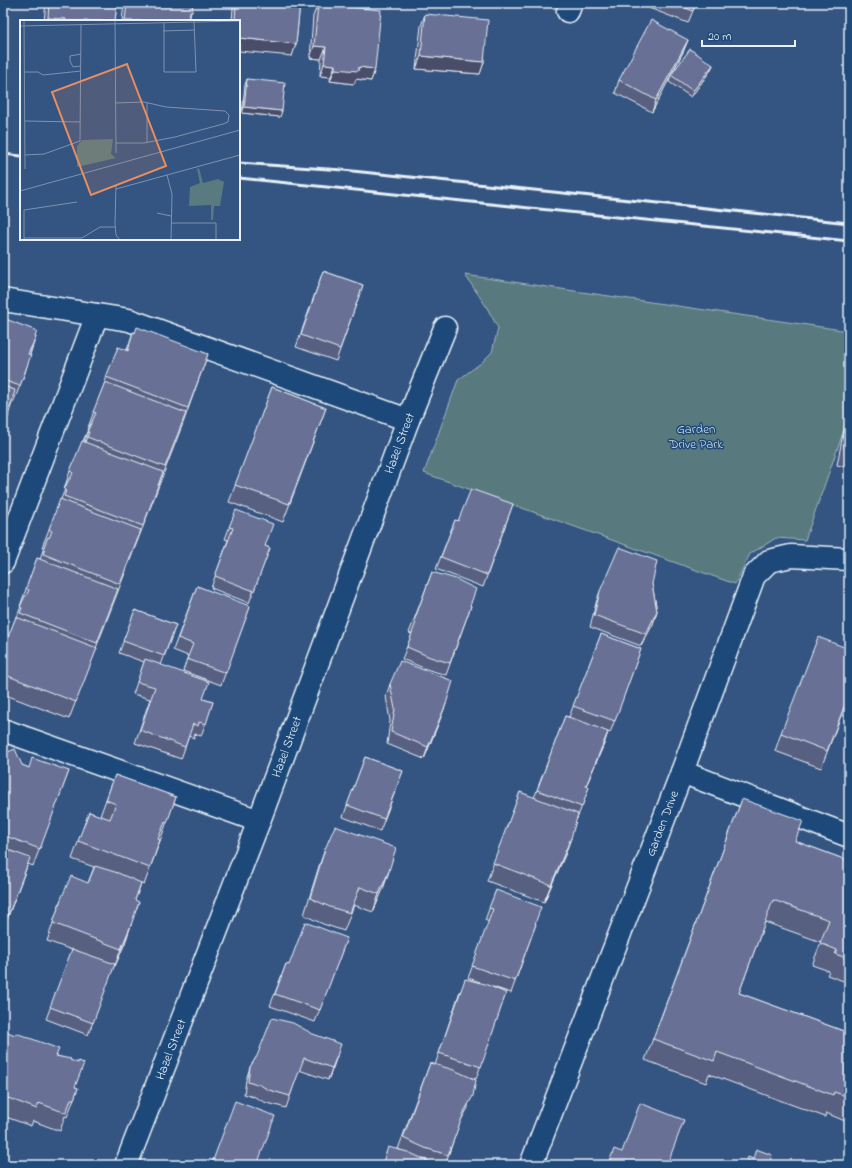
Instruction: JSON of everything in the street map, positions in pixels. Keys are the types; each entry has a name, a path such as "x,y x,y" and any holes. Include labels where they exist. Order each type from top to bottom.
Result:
{"street":[{"path":"3,300 129,320 408,420"},
{"path":"3,562 97,315"},
{"name":"Hazel Street","path":"126,1165 259,821 408,420 445,328"},
{"name":"Garden Drive","path":"532,1165 682,772 754,576 769,561 791,556 849,559"},
{"path":"3,730 259,821"},
{"path":"682,772 849,836"}],"green space":[{"name":"Garden Drive Park","path":"465,275 849,331 849,416 805,540 776,538 750,554 735,584 424,473 458,380 481,363 492,352 498,328 486,306"}],"building":[{"path":"3,3 8,3 7,14 3,13"},
{"path":"49,3 117,3 115,20 66,20 48,18"},
{"path":"127,3 193,3 189,20 125,20"},
{"path":"236,3 300,3 296,44 240,38 240,20 235,20"},
{"path":"673,3 696,3 693,11"},
{"path":"318,4 381,10 375,69 359,67 358,71 335,69 335,65 324,64 326,47 314,46"},
{"path":"425,14 488,20 484,62 421,56"},
{"path":"651,20 688,40 656,100 619,80"},
{"path":"690,49 713,65 693,91 671,75"},
{"path":"247,79 285,83 282,111 244,107"},
{"path":"323,271 363,285 340,349 301,335"},
{"path":"3,318 37,331 36,337 28,354 31,355 20,386 3,380"},
{"path":"137,327 208,354 188,408 106,377 118,347 128,351 133,332 135,333"},
{"path":"105,382 186,413 165,467 87,437 89,432 87,432 96,413 93,412"},
{"path":"3,386 15,390 10,408 8,407 6,413 9,415 3,431"},
{"path":"272,387 326,408 289,504 235,485"},
{"path":"849,419 849,449 844,448"},
{"path":"82,441 163,472 143,526 64,496 66,491 64,490 73,473 70,471"},
{"path":"471,489 513,504 487,575 441,557 455,520 458,521"},
{"path":"60,499 141,530 120,584 43,554 45,549 43,549 52,531 49,529"},
{"path":"236,510 273,524 265,546 270,548 254,591 215,576 233,528 229,527"},
{"path":"619,547 657,561 652,584 657,611 646,634 594,615 600,591"},
{"path":"37,558 118,589 97,643 20,613 22,608 20,607 29,590 26,588"},
{"path":"432,572 456,579 476,589 450,663 430,657 407,647 416,622 414,621"},
{"path":"197,586 250,606 226,673 187,659 193,644 178,638"},
{"path":"135,610 176,625 164,656 123,641"},
{"path":"16,617 97,648 76,702 3,674 3,658 7,649 4,647"},
{"path":"601,634 641,649 615,721 573,706"},
{"path":"818,637 849,649 849,694 827,751 781,733"},
{"path":"145,659 209,682 203,699 213,702 206,724 199,722 198,726 193,724 185,747 140,730 155,687 137,682"},
{"path":"400,661 453,681 446,704 428,747 391,732 395,709 390,684"},
{"path":"565,716 608,732 586,786 589,787 582,807 537,790"},
{"path":"15,749 22,765 29,768 32,758 69,771 40,849 3,835 3,754"},
{"path":"365,757 403,771 384,819 347,805"},
{"path":"115,775 176,797 167,823 165,822 158,839 160,840 150,868 78,841 89,812 110,819 116,804 106,800"},
{"path":"520,792 578,814 571,838 551,885 493,863"},
{"path":"742,799 803,821 795,841 849,861 849,959 835,954 837,950 820,943 829,920 773,900 739,993 849,1033 849,1097 834,1092 833,1095 717,1052 714,1061 653,1039"},
{"path":"335,826 396,848 389,871 379,894 360,887 350,913 330,907 310,898 325,849"},
{"path":"3,848 30,858 3,929"},
{"path":"95,866 118,873 141,883 135,900 139,902 121,949 53,923 71,876 88,883"},
{"path":"496,890 541,907 515,981 472,966 493,909 489,908"},
{"path":"305,922 347,938 320,1010 275,994 286,964 289,965"},
{"path":"72,949 115,964 93,1023 50,1007"},
{"path":"465,979 485,984 506,993 481,1067 439,1053"},
{"path":"272,1018 293,1023 313,1034 341,1044 332,1068 304,1058 290,1096 269,1090 258,1084 248,1082 250,1067 257,1056"},
{"path":"3,1030 15,1035 16,1033 59,1049 56,1056 71,1059 70,1060 78,1063 78,1061 84,1063 75,1087 78,1088 74,1099 71,1099 66,1113 39,1103 37,1109 3,1096"},
{"path":"430,1063 454,1070 476,1080 473,1096 465,1110 448,1155 425,1148 403,1138"},
{"path":"235,1101 275,1116 257,1165 217,1165 212,1163"},
{"path":"640,1103 684,1120 667,1165 608,1165 614,1149 622,1152"},
{"path":"388,1147 408,1152 430,1162 429,1165 382,1165"},
{"path":"756,1149 772,1155 770,1162 778,1165 745,1165 748,1157 753,1159"},
{"path":"3,1162 10,1165 3,1165"}],"railway":[{"path":"3,154 20,156"},
{"path":"240,163 343,170 849,223"},
{"path":"240,178 849,241"}]}
